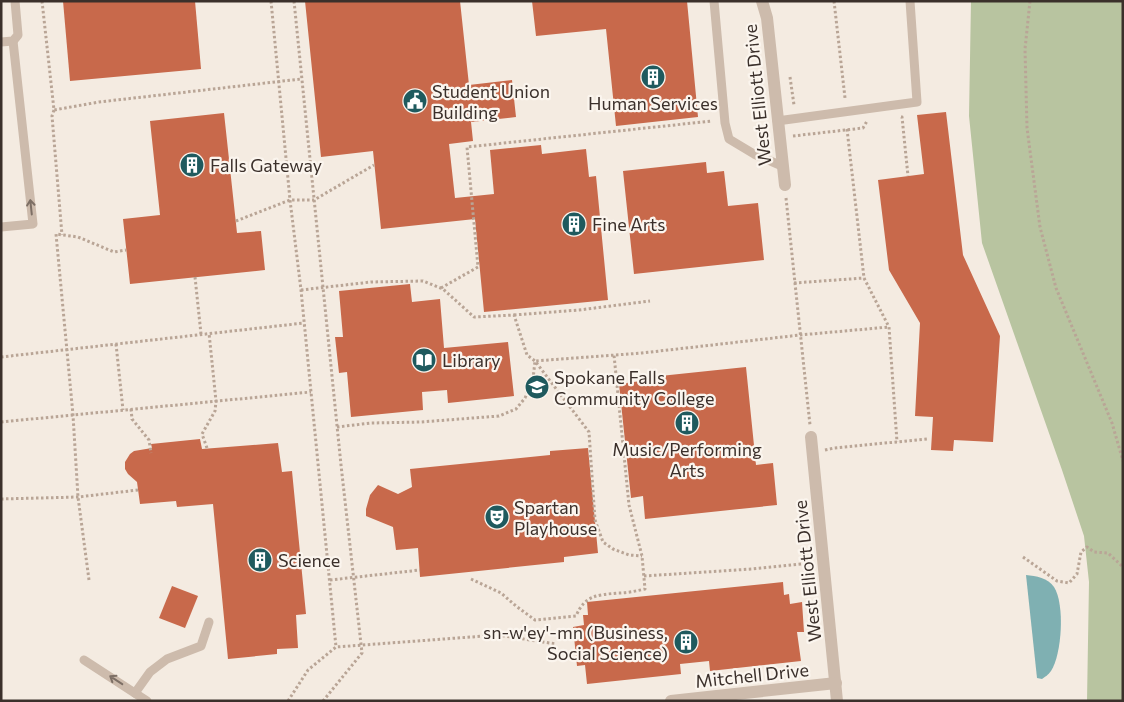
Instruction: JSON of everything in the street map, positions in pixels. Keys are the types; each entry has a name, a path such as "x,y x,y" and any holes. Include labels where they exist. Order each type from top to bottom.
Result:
{"street":[{"name":"West Elliott Drive","path":"762,1 767,18 785,185"},
{"name":"West Elliott Drive","path":"811,437 837,701"},
{"name":"Mitchell Drive","path":"671,701 836,683"}],"lane":[{"path":"1,227 33,224 13,41 18,34 15,1"},
{"path":"714,1 724,123 729,139 754,154 782,166"},
{"path":"777,121 917,102 910,1"},
{"path":"1,42 13,41"},
{"path":"135,693 150,672 167,659 201,646 209,622"},
{"path":"84,660 147,701"}],"path":[{"path":"42,1 54,110 52,116 62,235"},
{"path":"271,1 336,647"},
{"path":"294,1 337,428 362,653 323,701"},
{"path":"834,1 845,98"},
{"path":"1030,1 1025,49 1027,128 1040,227 1056,288 1112,424 1123,461"},
{"path":"790,77 794,105"},
{"path":"54,110 99,102 301,79"},
{"path":"894,118 902,117 908,176"},
{"path":"793,145 793,136 863,128 867,120 876,120"},
{"path":"440,288 478,267 467,147 712,121"},
{"path":"847,129 864,278 890,327 897,442"},
{"path":"236,221 290,200 314,200 374,165"},
{"path":"785,185 811,437"},
{"path":"89,580 78,496 73,415 56,234 78,237 114,252 126,250"},
{"path":"195,277 201,334"},
{"path":"794,283 864,278"},
{"path":"301,290 371,282 423,281 440,288 474,317 578,310 650,301"},
{"path":"514,315 527,355 536,361 589,432 595,520 603,542 613,549 629,555 642,556"},
{"path":"1,357 304,323"},
{"path":"536,361 890,327"},
{"path":"207,448 202,434 214,411 216,401 209,334"},
{"path":"116,344 123,410"},
{"path":"471,579 501,593 535,620 576,616 580,606 589,598 598,595 645,589 642,556 629,505 614,355"},
{"path":"337,428 499,416 516,409 525,398 533,379 536,361"},
{"path":"1,422 311,392"},
{"path":"131,409 132,419 149,440 150,453"},
{"path":"813,454 834,448 927,439"},
{"path":"1,499 78,496 138,490"},
{"path":"1023,557 1057,581 1069,583 1077,574 1081,552 1087,547 1094,552 1108,554 1123,566"},
{"path":"644,576 752,569 824,561"},
{"path":"330,580 420,570"},
{"path":"288,701 308,670 336,647 498,635 556,644"}],"green space":[{"path":"971,1 1123,1 1123,701 1087,701 1089,582 1084,536 982,243 969,116"}],"water":[{"path":"1026,575 1048,581 1054,587 1060,605 1061,629 1058,653 1051,671 1042,679 1037,678"}],"building":[{"path":"63,1 195,1 201,69 70,81"},
{"name":"Student Union Building","path":"305,1 460,1 469,85 512,80 516,117 471,122 473,141 449,144 455,198 494,194 490,150 541,145 542,154 586,149 589,177 596,176 608,300 484,312 475,219 381,229 373,151 321,157"},
{"name":"Human Services","path":"532,1 687,1 698,117 616,126 606,29 536,36"},
{"path":"946,112 963,255 1000,336 993,442 954,440 953,451 931,450 933,417 915,416 920,323 889,270 878,180 924,174 917,115"},
{"name":"Falls Gateway","path":"224,113 237,233 261,231 265,270 130,284 123,219 160,215 150,121"},
{"path":"706,162 707,173 724,171 728,206 758,203 764,260 634,274 623,171"},
{"name":"Library","path":"410,284 412,302 440,299 444,348 508,342 514,396 448,403 447,390 422,392 423,410 351,417 347,372 339,373 335,337 343,337 339,291"},
{"name":"Music/Performing Arts","path":"746,367 756,465 773,463 777,505 645,519 643,496 631,498 619,384 641,381 641,378"},
{"name":"Science","path":"200,439 202,449 278,443 282,472 292,471 306,614 296,615 298,648 277,649 277,654 228,659 213,504 177,507 176,501 140,504 137,482 125,469 125,462 130,454 134,451 152,448 151,444"},
{"path":"588,448 598,553 564,557 564,562 420,577 418,548 396,550 393,527 366,516 370,495 378,485 398,494 412,487 410,469 550,455 550,451"},
{"name":"sn-w'ey'-mn (Business, Social Science)","path":"783,582 784,595 789,594 790,604 802,602 804,632 797,632 801,661 710,671 709,661 680,664 681,674 587,684 585,665 577,666 573,627 584,625 583,615 588,615 587,602"},
{"path":"172,586 198,596 185,628 159,618"}],"place":[{"name":"Human Services","path":"653,77"},
{"name":"Student Union Building","path":"415,101"},
{"name":"Falls Gateway","path":"192,165"},
{"name":"Fine Arts","path":"574,224"},
{"name":"Library","path":"424,360"},
{"name":"Spokane Falls Community College","path":"537,387"},
{"name":"Music/Performing Arts","path":"687,423"},
{"name":"Spartan Playhouse","path":"497,517"},
{"name":"Science","path":"260,560"},
{"name":"sn-w'ey'-mn (Business, Social Science)","path":"686,642"}]}
